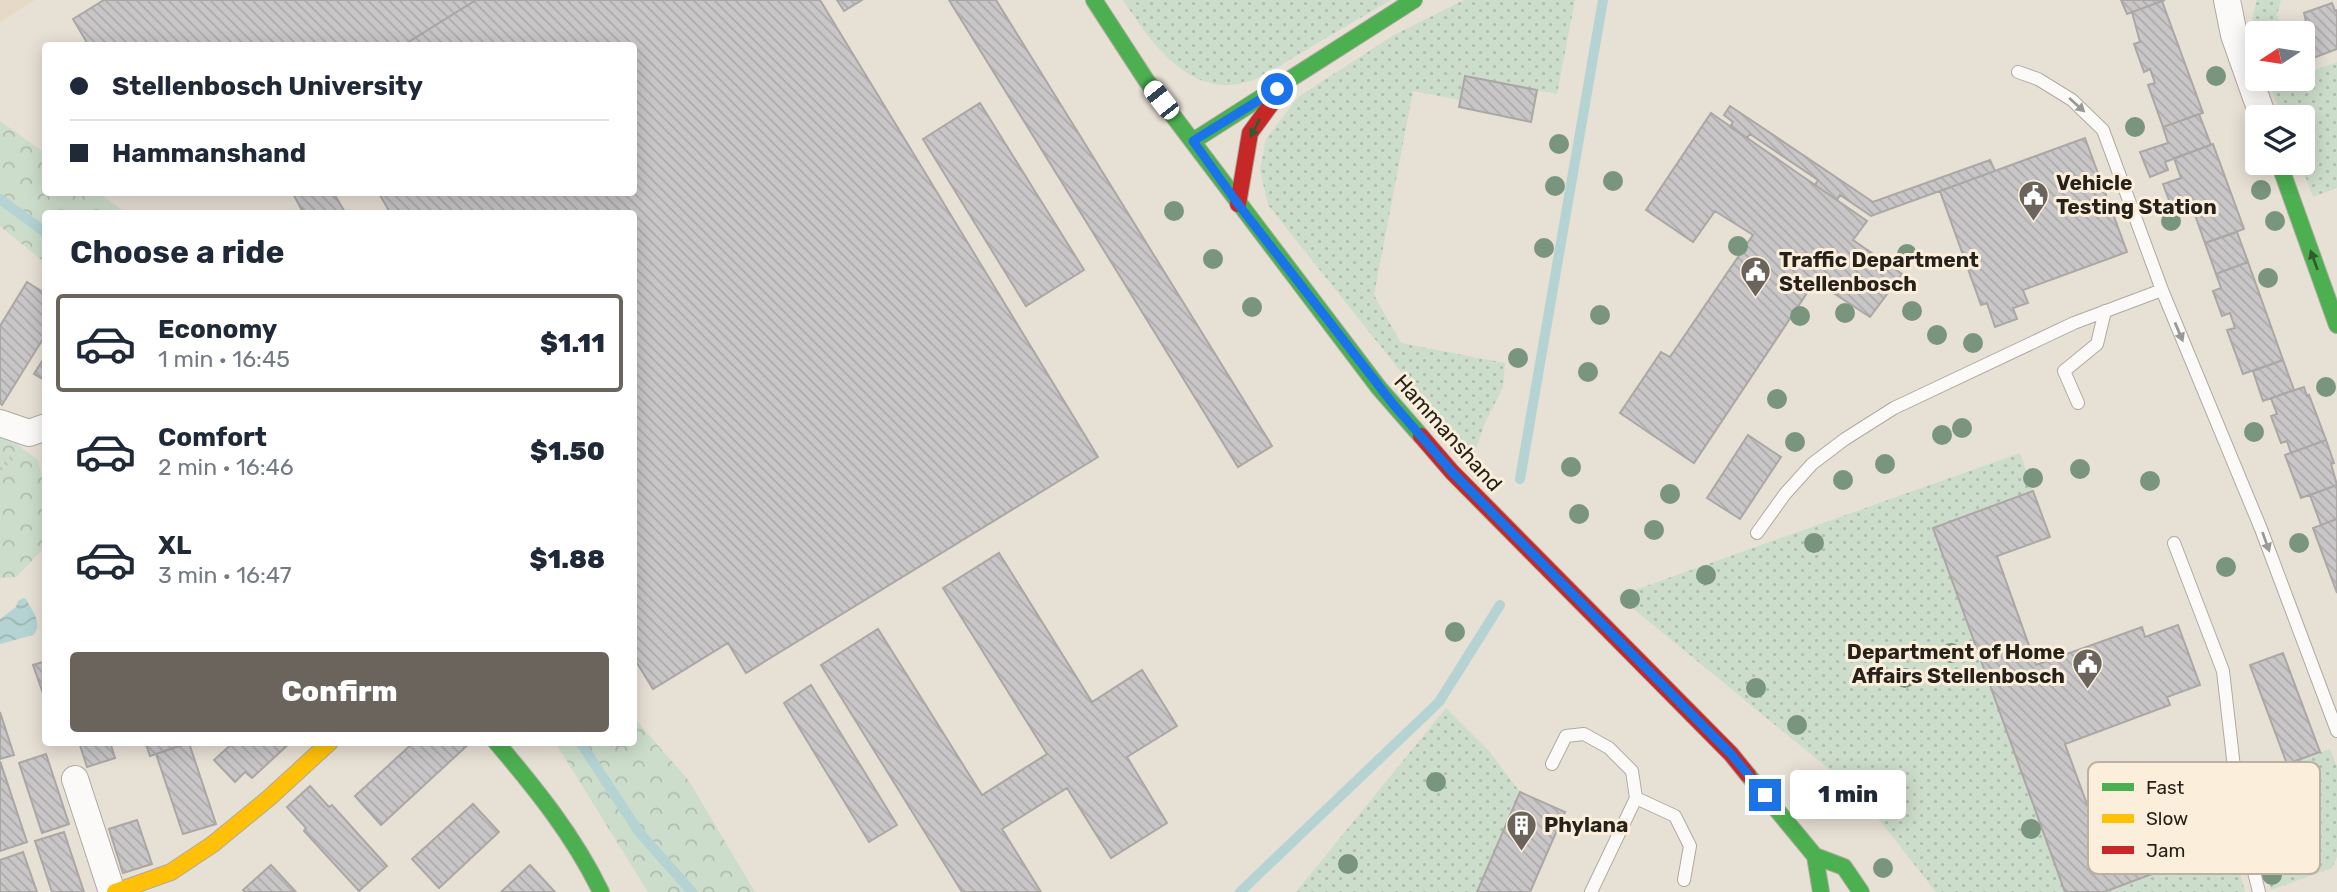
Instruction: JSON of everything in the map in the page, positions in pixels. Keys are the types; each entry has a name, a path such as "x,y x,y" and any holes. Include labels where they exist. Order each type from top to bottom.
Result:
{"street":[{"name":"Hammanshand","path":"1094,0 1146,80 1379,388 1452,472 1731,754 1815,856 1844,867 1861,892"},
{"path":"1193,141 1414,0"},
{"path":"2227,0 2234,36 2259,105"},
{"path":"2234,36 2245,0"},
{"path":"1238,204 1251,133 1270,103 1298,76"},
{"path":"2284,175 2337,324"},
{"path":"0,423 29,433 42,428"},
{"path":"75,779 113,892 171,872 213,844 270,798 326,746"},
{"path":"500,746 538,790 587,861 601,892"},
{"path":"1815,856 1821,892"}],"lane":[{"path":"2018,72 2038,79 2073,100 2103,130 2162,290 2262,529 2337,731"},
{"path":"1756,533 1812,464 1894,408 2074,323 2162,290"},
{"path":"2078,403 2064,371 2097,344 2105,311"},
{"path":"2174,543 2223,671 2233,762"},
{"path":"1552,764 1566,736 1584,734 1609,748 1632,771 1636,798 1591,892"},
{"path":"1636,798 1675,816 1690,846 1684,880"},
{"path":"2255,874 2259,892"}],"shaded area":[{"path":"0,0 35,0 0,22"}],"green space":[{"path":"1123,0 1391,0 1267,74 1247,82 1226,85 1207,82 1173,63"},
{"path":"1464,0 1575,0 1557,94 1465,77 1460,100 1413,91 1374,295 1401,343 1505,363 1503,387 1484,425 1472,461 1268,205 1260,170 1266,139 1298,97 1394,35"},
{"path":"2257,0 2281,0 2277,15 2279,21 2252,21"},
{"path":"2337,62 2337,188 2313,197 2305,175 2315,175 2315,105 2278,105 2272,91 2315,91 2315,70"},
{"path":"0,121 42,151 42,196 103,196 122,210 42,210 42,261 0,226"},
{"path":"0,432 38,460 42,478 42,550 16,577 0,578"},
{"path":"2020,453 2033,491 1934,528 2065,892 1936,892 1858,793 1618,596"},
{"path":"1446,708 1488,750 1520,792 1477,892 1296,892"},
{"path":"637,721 689,781 755,892 648,892 557,746 637,746"},
{"path":"2330,749 2337,766 2337,857 2332,868 2320,872 2320,762 2293,762"},
{"path":"2152,874 2240,874 2245,892 2104,892"},
{"path":"2266,874 2315,874 2271,890"}],"water":[{"path":"23,598 36,617 36,631 33,635 0,644 0,619"}],"building":[{"path":"104,0 476,0 408,42 87,42 73,19"},
{"path":"476,0 820,0 1098,457 746,673 728,643 653,689 637,663 637,210 389,210 380,196 637,196 637,42 408,42"},
{"path":"837,0 862,0 844,11"},
{"path":"949,0 996,0 1272,446 1238,467"},
{"path":"2121,0 2165,0 2127,14"},
{"path":"2162,1 2203,113 2163,127 2148,85 2155,83 2150,69 2144,72 2134,44 2140,42 2132,12"},
{"path":"2332,3 2335,11 2337,10 2337,49 2315,57 2315,21 2306,21 2304,13"},
{"path":"1465,76 1537,90 1531,122 1459,107"},
{"path":"980,103 1084,270 1026,306 923,139"},
{"path":"1730,106 1873,202 1990,160 1995,171 1871,216 1840,195 1837,200 1815,185 1818,180 1750,134 1747,138 1730,127 1733,122 1724,115"},
{"name":"Traffic Department Stellenbosch","path":"1711,113 1867,221 1853,240 1902,274 1870,317 1815,281 1694,463 1620,413 1661,352 1670,357 1753,235 1715,211 1693,242 1646,210"},
{"path":"2199,114 2211,145 2165,162 2168,170 2150,177 2140,152 2168,143 2163,127"},
{"name":"Vehicle Testing Station","path":"2085,138 2127,252 2023,290 2028,303 2013,308 2017,319 1995,327 1987,303 1981,305 1940,191"},
{"path":"2213,144 2244,229 2205,243 2190,201 2172,208 2163,184 2181,178 2174,158"},
{"path":"294,196 335,196 344,210 302,210"},
{"path":"2237,232 2248,262 2216,274 2205,243"},
{"path":"2248,262 2283,360 2243,374 2227,330 2235,328 2230,313 2222,316 2213,291 2221,288 2216,274"},
{"path":"27,282 42,291 42,340 2,405 0,403 0,326"},
{"path":"2283,360 2294,390 2263,401 2253,371"},
{"path":"42,361 42,379 34,374"},
{"path":"2304,387 2326,440 2291,453 2287,441 2281,443 2271,416 2277,414 2271,398"},
{"path":"1748,435 1781,457 1740,519 1707,498"},
{"path":"2326,440 2334,463 2331,464 2337,485 2301,498 2285,455"},
{"path":"2337,485 2337,519 2321,525 2310,495"},
{"name":"Department of Home Affairs Stellenbosch","path":"2033,491 2050,537 1997,556 2036,665 2142,627 2145,637 2178,625 2200,685 2167,697 2170,705 2065,744 2088,807 2088,874 2152,874 2104,892 2065,892 1933,528"},
{"path":"2337,519 2337,593 2313,528"},
{"path":"999,553 1092,702 1142,670 1177,726 1127,757 1167,823 1111,858 1067,788 1002,829 1041,892 962,892 821,665 878,629 982,795 1047,754 943,588"},
{"path":"2283,653 2320,752 2286,762 2250,665"},
{"path":"42,662 42,691 33,665"},
{"path":"811,685 897,825 869,842 784,703"},
{"path":"0,712 14,755 0,759"},
{"path":"80,746 111,746 115,758 87,767"},
{"path":"146,746 179,746 150,756"},
{"path":"180,746 190,746 216,824 183,834 156,754"},
{"path":"230,746 287,746 252,778 245,772 235,782 214,760"},
{"path":"410,746 467,746 381,825 355,796"},
{"path":"46,754 69,824 42,833 19,763"},
{"path":"0,761 27,842 0,851"},
{"path":"310,786 329,807 332,805 387,866 359,891 304,831 306,828 287,807"},
{"name":"Phylana","path":"1520,792 1565,812 1530,892 1477,892"},
{"path":"473,804 499,832 439,888 412,859"},
{"path":"137,820 152,864 123,873 109,829"},
{"path":"64,832 84,892 52,892 35,841"},
{"path":"23,852 37,892 0,892 0,860"},
{"path":"271,865 296,892 243,890"},
{"path":"530,865 555,892 501,892"}],"waterway":[{"path":"1520,479 1603,0"},
{"path":"0,199 42,230"},
{"path":"1240,892 1439,702 1500,605"},
{"path":"583,746 639,832 692,892"}],"traffic: fast":[{"path":"1094,0 1146,80 1379,388 1421,436"},
{"path":"1193,141 1414,0"},
{"path":"2283,175 2337,325"},
{"path":"499,746 553,814 579,852 601,892"},
{"path":"1748,775 1815,856 1844,867 1861,892"},
{"path":"1815,856 1821,892"}],"traffic: slow":[{"path":"115,892 171,872 213,844 326,746"}],"traffic: jam":[{"path":"1238,204 1250,133 1277,96"},
{"path":"1421,436 1452,472 1731,754 1748,775"}],"place":[{"name":"Vehicle Testing Station","path":"2033,222"},
{"name":"Traffic Department Stellenbosch","path":"1756,299"},
{"name":"Department of Home Affairs Stellenbosch","path":"2088,691"},
{"name":"Phylana","path":"1521,852"}],"route":[{"path":"1277,89 1193,141 1379,388 1452,472 1731,754 1765,795"}]}
